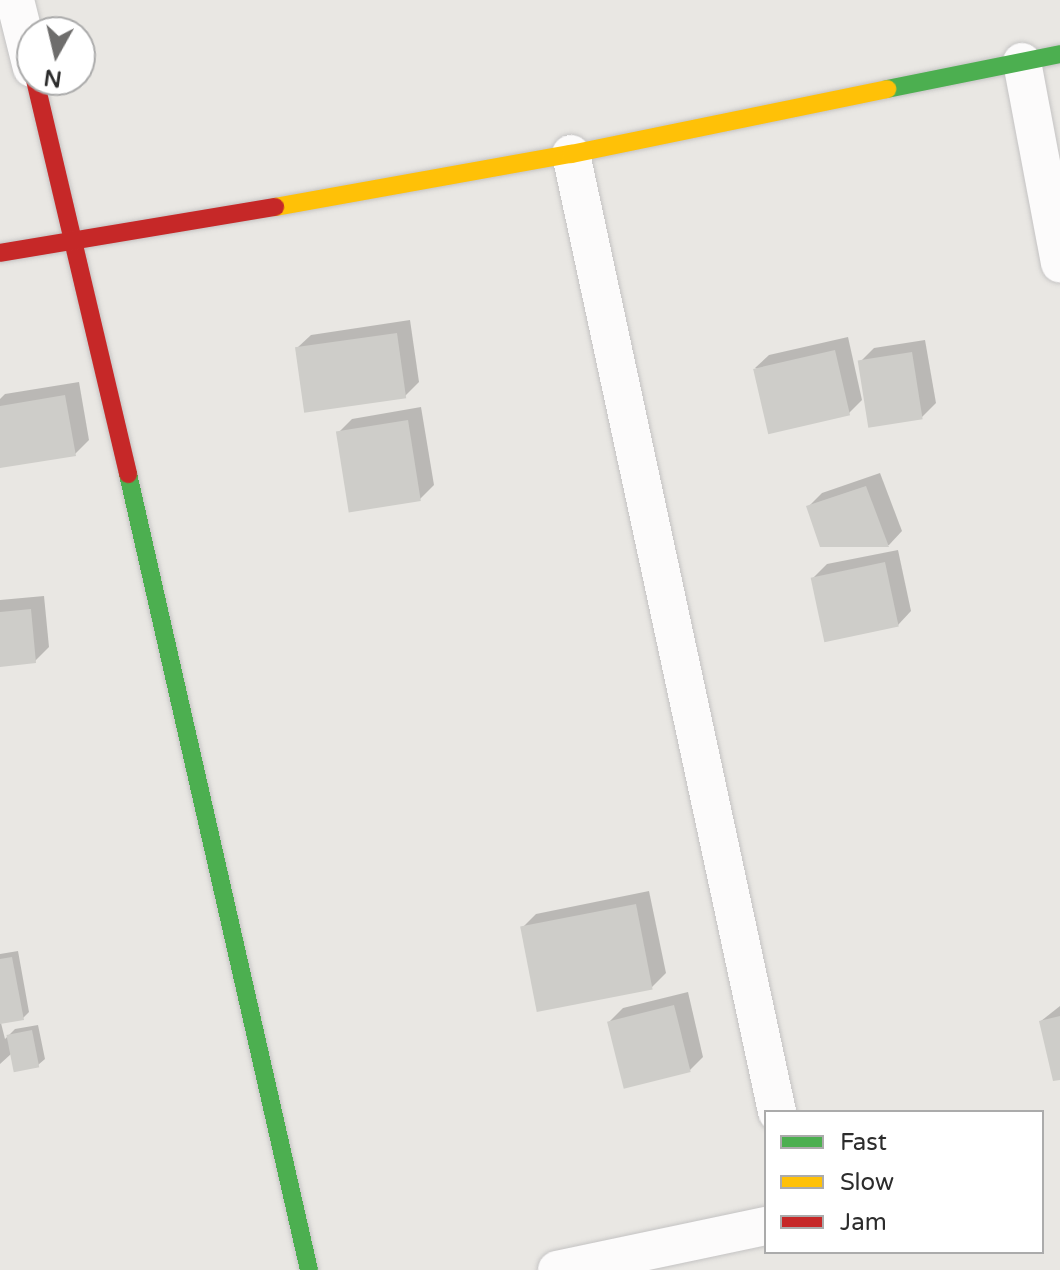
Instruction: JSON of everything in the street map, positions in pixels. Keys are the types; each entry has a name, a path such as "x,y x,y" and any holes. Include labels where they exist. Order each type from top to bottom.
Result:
{"street":[{"path":"0,253 76,243 571,154 1060,54"},
{"path":"1022,62 1060,263"},
{"path":"39,96 76,243 309,1270"},
{"path":"571,154 777,1110"},
{"path":"557,1270 764,1226"}],"building":[{"path":"397,333 406,398 304,413 295,347"},
{"path":"835,350 850,415 768,434 753,369"},
{"path":"912,352 923,419 868,428 858,361"},
{"path":"65,395 76,456 0,468 0,406"},
{"path":"408,420 421,501 349,512 336,431"},
{"path":"866,486 889,547 820,547 806,506"},
{"path":"885,562 899,627 824,642 811,578"},
{"path":"31,609 36,663 0,667 0,612"},
{"path":"636,904 653,989 537,1012 520,927"},
{"path":"12,957 24,1020 0,1024 0,959"},
{"path":"674,1005 691,1072 624,1089 607,1022"},
{"path":"1060,1016 1060,1080 1053,1081 1039,1021"},
{"path":"32,1030 39,1067 14,1072 6,1035"}],"traffic: fast":[{"path":"887,89 1060,54"},
{"path":"128,474 309,1270"}],"traffic: slow":[{"path":"275,207 571,154 887,89"}],"traffic: jam":[{"path":"39,96 128,474"},
{"path":"0,253 275,207"}]}
